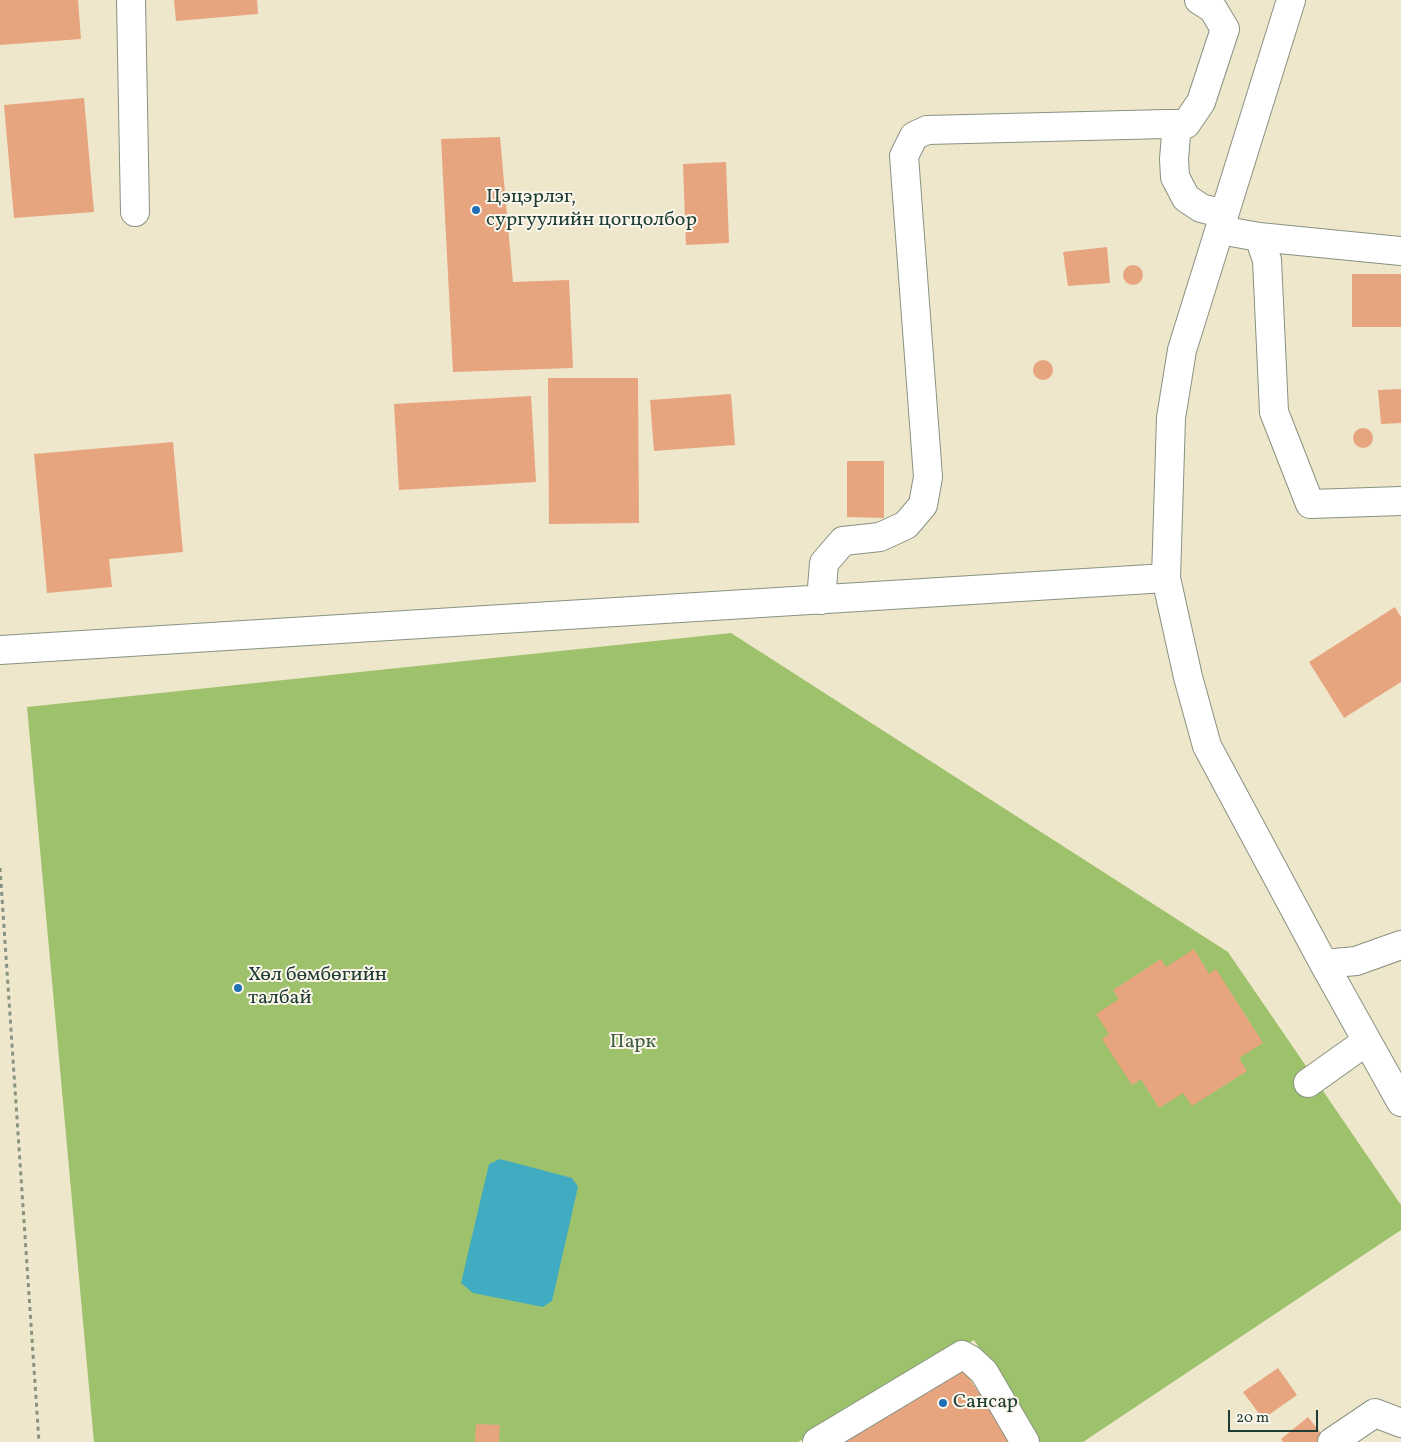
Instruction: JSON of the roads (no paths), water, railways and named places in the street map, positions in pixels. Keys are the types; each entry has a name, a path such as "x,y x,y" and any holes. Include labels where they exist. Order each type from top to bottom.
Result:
{"street":[{"path":"131,0 135,212"},
{"path":"821,600 824,563 843,541 880,537 906,525 923,505 928,477 904,156 914,136 927,130 1186,124 1201,102 1225,29 1213,9 1199,0"},
{"path":"1291,0 1182,350 1171,418 1166,578 1188,677 1208,746 1324,964 1401,1102"},
{"path":"1176,124 1174,159 1176,177 1186,198 1222,222 1259,237 1401,251"},
{"path":"1259,237 1267,260 1274,412 1310,504 1401,501"},
{"path":"0,650 1166,578"},
{"path":"1324,964 1356,961 1401,945"},
{"path":"1308,1083 1367,1041"},
{"path":"818,1442 962,1355 971,1360 984,1372 1025,1442"},
{"path":"1332,1442 1375,1413 1401,1423"}],"water":[{"path":"500,1159 572,1178 578,1187 552,1301 543,1307 473,1293 461,1283 489,1164"}],"place":[{"name":"Цэцэрлэг, сургуулийн цогцолбор","path":"476,210"},
{"name":"Хөл бөмбөгийн талбай","path":"238,988"},
{"name":"Сансар","path":"943,1403"}],"park label":[{"name":"Парк","path":"633,1043"}]}
